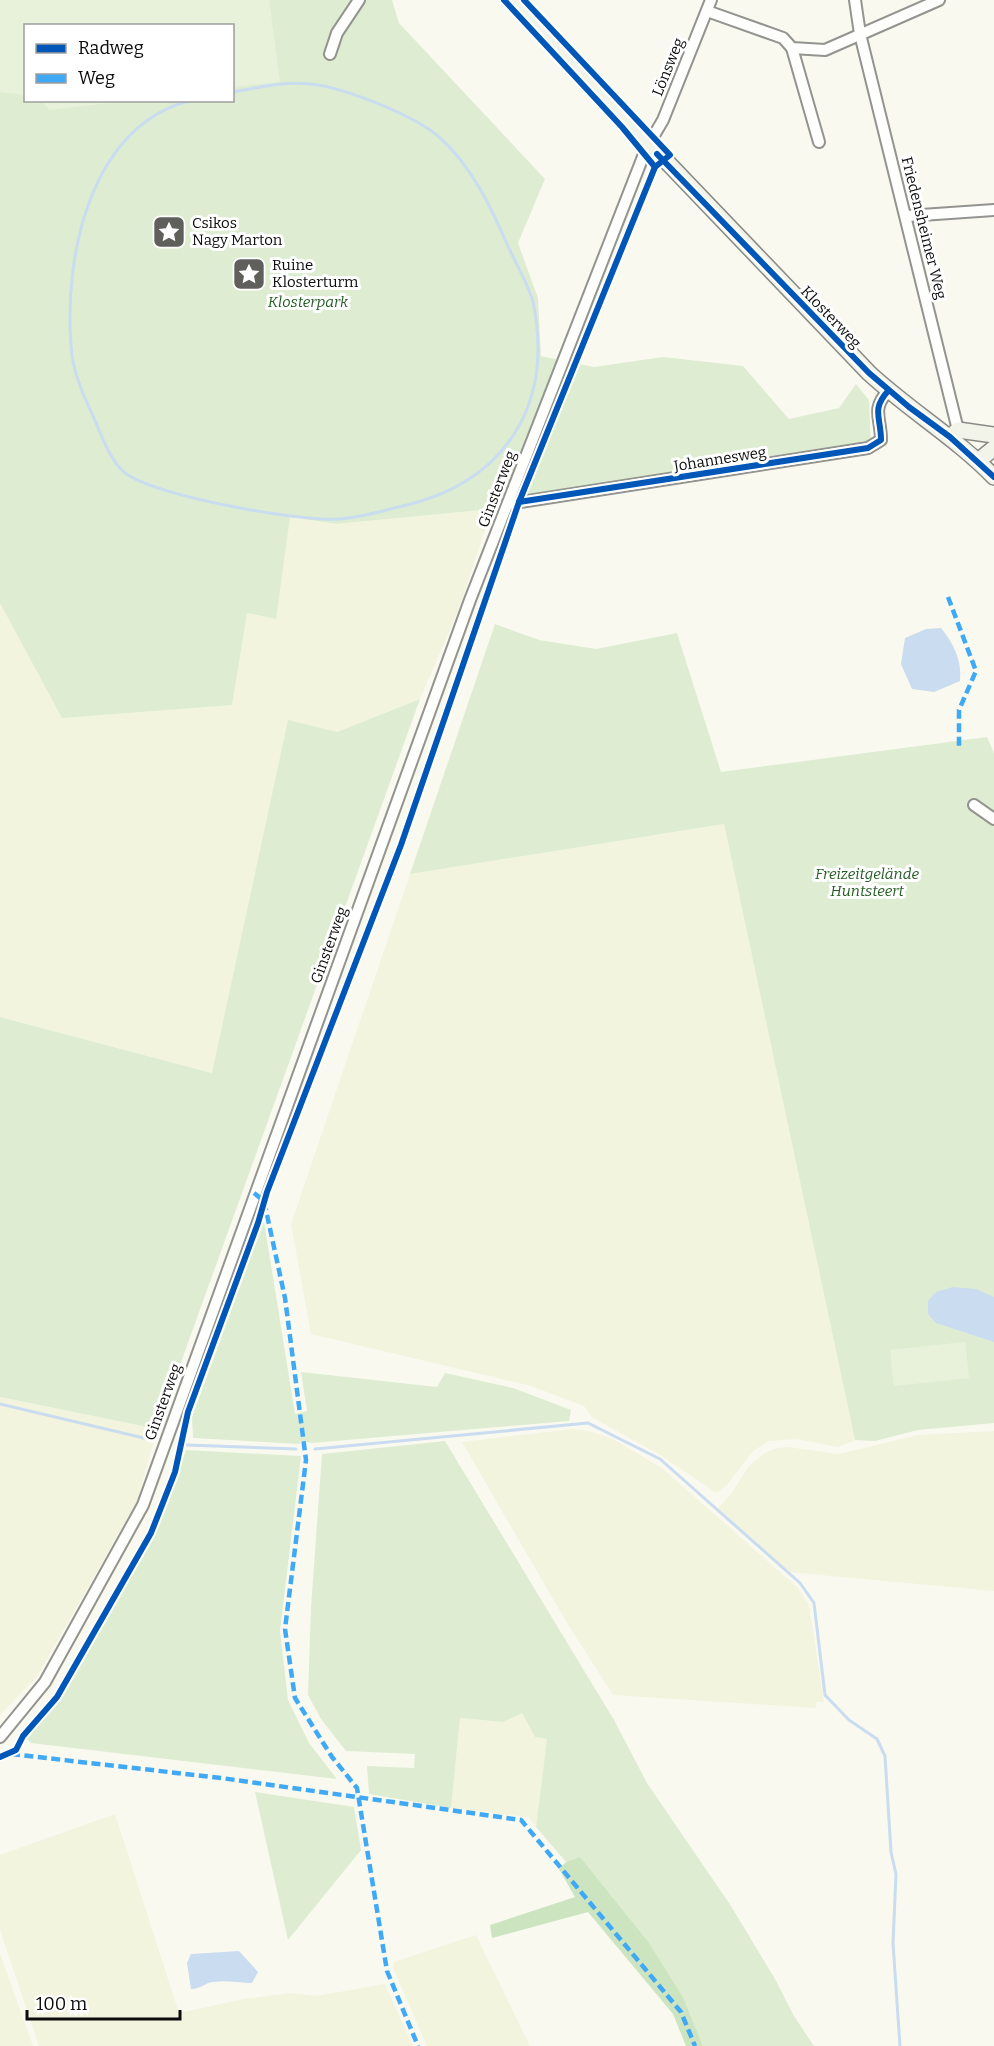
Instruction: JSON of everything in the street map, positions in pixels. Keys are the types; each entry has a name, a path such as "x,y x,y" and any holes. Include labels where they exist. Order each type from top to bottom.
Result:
{"street":[{"path":"330,54 337,33 359,0"},
{"name":"Klosterweg","path":"512,0 888,391 954,433 993,475"},
{"name":"Lönsweg","path":"648,144 663,120 711,0"},
{"name":"Friedensheimer Weg","path":"855,0 861,34 907,216 954,433"},
{"path":"792,48 825,50 939,0"},
{"path":"707,12 783,38 792,48 819,142"},
{"name":"Ginsterweg","path":"0,1737 45,1682 142,1505 470,600 648,144"},
{"path":"907,216 994,210"},
{"name":"Johannesweg","path":"508,504 876,446 881,440 877,410 879,402 888,391"},
{"path":"954,433 994,435"},
{"path":"978,461 994,448"},
{"path":"974,805 994,819"}],"green space":[{"name":"Klosterpark","path":"0,0 392,0 399,23 545,179 518,243 538,298 541,356 594,367 663,357 743,366 789,419 839,408 856,384 869,400 871,450 492,509 336,524 290,517 276,619 247,613 232,705 62,718 0,603"},
{"path":"0,0 269,0 280,82 234,87 234,24 24,24 24,95 0,92"},
{"path":"42,102 116,102 49,110"},
{"path":"492,509 458,611 420,699 337,732 288,721 213,1073 0,1017 0,603 13,622 247,613 275,619 289,517 336,524"},
{"name":"Freizeitgelände Huntsteert","path":"495,624 539,640 596,649 677,633 721,772 987,737 994,753 994,1423 918,1430 875,1441 855,1440 724,824 410,874"},
{"path":"420,699 157,1429 0,1397 0,1017 212,1073 288,720 337,732"},
{"path":"724,824 855,1440 838,1447 796,1439 769,1441 753,1451 727,1485 716,1493 662,1456 593,1418 584,1406 531,1386 311,1334 291,1224 410,874"},
{"path":"264,1221 295,1414 307,1411 301,1372 437,1387 445,1373 513,1388 571,1410 569,1421 312,1443 300,1441 300,1444 193,1438 192,1417"},
{"path":"965,1342 969,1378 894,1386 890,1350"},
{"path":"0,1397 157,1429 137,1501 38,1675 0,1715"},
{"path":"572,1429 589,1431 615,1440 663,1469 798,1588 809,1605 824,1702 816,1702 816,1708 613,1695 564,1618 462,1442"},
{"path":"994,1431 994,1591 788,1572 718,1508 732,1493 748,1467 763,1454 774,1449 787,1447 839,1454 918,1435"},
{"path":"445,1441 614,1720 647,1783 731,1906 775,1979 794,2016 814,2046 703,2046 684,1999 580,1857 566,1862 536,1827 547,1739 535,1737 522,1713 503,1722 460,1718 451,1808 369,1794 367,1766 414,1768 415,1754 346,1751 321,1719 308,1695 311,1607 322,1454"},
{"path":"186,1450 301,1456 280,1631 288,1700 309,1743 337,1779 31,1743 27,1739 61,1698 151,1541 168,1503"},
{"path":"522,1712 535,1737 547,1739 536,1827 528,1817 451,1808 460,1718 503,1722"},
{"path":"255,1792 354,1807 361,1850 288,1940"},
{"path":"115,1814 179,2013 244,1999 290,1993 316,1996 385,1984 413,2046 39,2046 0,1930 0,1855"},
{"path":"580,1857 649,1943 684,1999 703,2046 686,2046 673,2014 588,1912 492,1938 490,1925 575,1897 559,1869 566,1862"},
{"path":"476,1935 530,2046 427,2046 393,1968 394,1962"},
{"path":"0,1954 33,2046 0,2046"}],"water":[{"path":"941,628 956,653 960,667 960,681 934,692 912,689 901,664 905,638 926,629"},
{"path":"953,1287 976,1289 994,1297 994,1342 936,1323 928,1314 928,1301 936,1292"},
{"path":"239,1951 258,1972 252,1983 218,1981 191,1989 187,1963 191,1954"}],"waterway":[{"path":"188,102 158,113 130,135 108,164 91,197 80,234 73,272 70,310 72,354 82,391 115,462 125,473 141,482 166,490 228,506 319,519 355,517 407,505 442,493 472,477 496,456 515,432 529,404 536,373 538,339 531,295 479,187 461,160 439,137 413,120 378,103 341,90 300,83 234,92"},
{"path":"0,1404 148,1439"},
{"path":"315,1449 588,1423 660,1459 800,1583 814,1603 825,1695 849,1720 877,1739 885,1756 891,1852 896,1874 893,1943 900,2046"},
{"path":"187,1445 296,1449"}],"marked path":[{"path":"948,597 976,671 959,710 959,749"},
{"path":"254,1193 264,1201 285,1298 306,1460 285,1629 295,1698 332,1757 357,1788 387,1971 418,2046"},
{"path":"11,1754 221,1778 521,1820 681,2012 695,2046"}],"cycle path":[{"path":"504,0 622,127 655,167"},
{"path":"0,1757 16,1750 23,1736 57,1697 151,1533 175,1472 188,1412 258,1223 267,1192 401,845 519,502 655,167 670,155 524,0"},
{"path":"657,154 869,373 909,407 950,437 994,477"},
{"path":"519,502 868,448 881,440 878,409 888,391"}],"place":[{"name":"Csikos Nagy Marton","path":"169,232"},
{"name":"Ruine Klosterturm","path":"249,274"}]}
